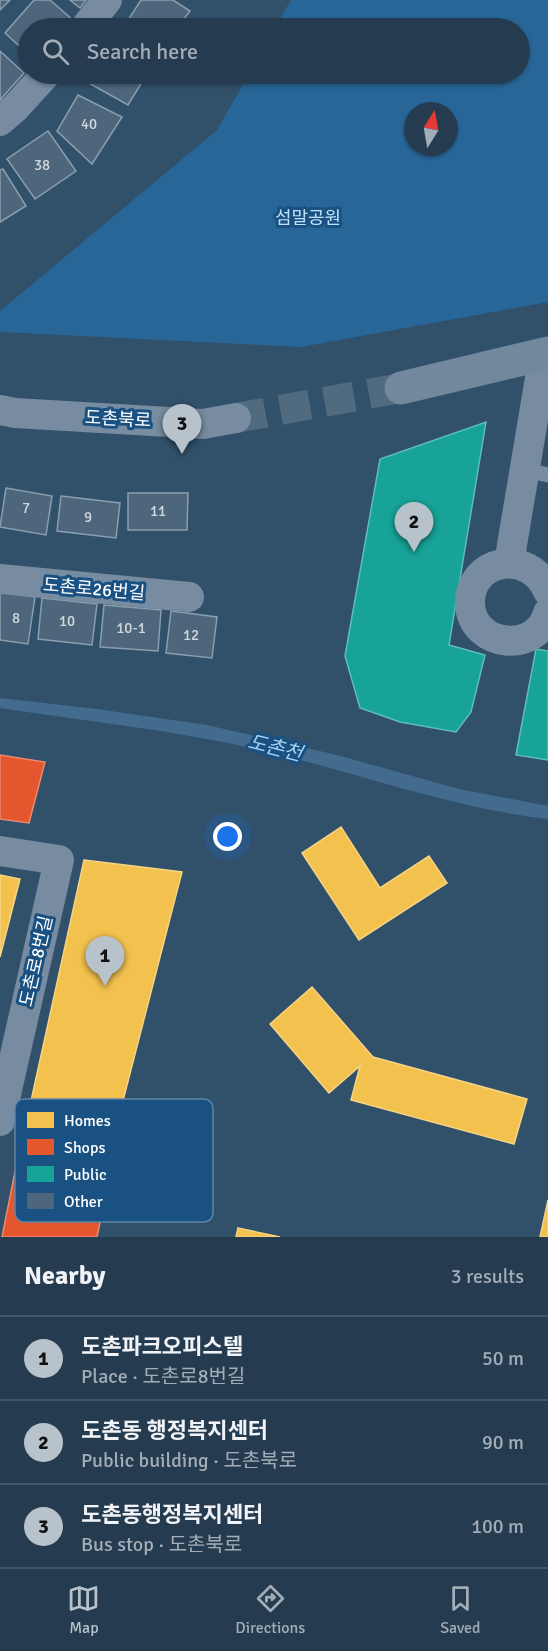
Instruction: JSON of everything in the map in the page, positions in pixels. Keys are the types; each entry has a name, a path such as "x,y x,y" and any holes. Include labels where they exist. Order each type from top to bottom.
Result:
{"street":[{"path":"93,18 107,0"},
{"path":"0,121 37,84"},
{"path":"401,388 546,353 536,473 509,563"},
{"name":"도촌북로","path":"0,410 15,413 203,424 236,418"},
{"path":"546,581 522,565 509,563 497,565 485,572 474,587 470,606 481,629 497,639 516,642 528,638 539,630 548,613"},
{"name":"도촌로26번길","path":"0,579 189,597"},
{"name":"도촌로8번길","path":"0,850 59,860 0,1121"}],"green space":[{"name":"섬말공원","path":"291,0 548,0 548,302 301,347 0,332 0,311 217,130 243,84 530,84 530,18 281,18"}],"water":[{"name":"도촌천","path":"0,698 207,725 337,755 459,789 548,806 548,819 474,807 293,758 224,742 0,708"}],"building: Homes":[{"path":"341,827 380,888 429,856 447,883 359,940 302,853"},
{"path":"84,860 182,872 123,1099 31,1099"},
{"path":"0,875 20,879 0,957"},
{"path":"312,987 373,1057 527,1099 514,1144 351,1100 360,1066 329,1093 270,1024"},
{"path":"548,1200 548,1237 540,1237"},
{"path":"238,1228 280,1237 236,1237"}],"building: Shops":[{"path":"0,755 45,762 29,823 0,819"},
{"path":"15,1171 15,1222 100,1222 97,1237 2,1237"}],"building: Public":[{"path":"486,422 449,645 485,655 471,712 456,732 400,722 360,708 345,656 380,459"},
{"path":"536,649 548,651 548,760 516,755"}],"building: Other":[{"path":"0,0 10,0 0,10"},
{"path":"34,0 50,0 71,18 18,18"},
{"path":"70,0 86,0 80,8"},
{"path":"141,0 173,0 190,11 185,18 129,18"},
{"path":"18,18 18,45 5,33"},
{"path":"0,51 18,68 18,80 0,100"},
{"path":"91,84 141,84 128,105"},
{"path":"78,95 122,117 92,164 57,131"},
{"path":"48,131 76,171 35,199 7,159"},
{"path":"3,169 26,206 0,222 0,170"},
{"path":"6,488 52,496 46,535 0,527"},
{"path":"128,493 188,493 187,530 128,530"},
{"path":"61,496 120,503 116,538 57,531"},
{"path":"0,592 35,597 28,644 0,640"},
{"path":"42,598 97,604 92,645 38,639"},
{"path":"104,605 161,610 158,651 100,647"},
{"path":"171,611 217,617 212,658 166,653"}],"tunnel":[{"path":"236,418 401,388"}],"place":[{"name":"도촌동행정복지센터","path":"182,454"},
{"name":"도촌동 행정복지센터","path":"414,552"},
{"name":"도촌파크오피스텔","path":"105,986"}]}
